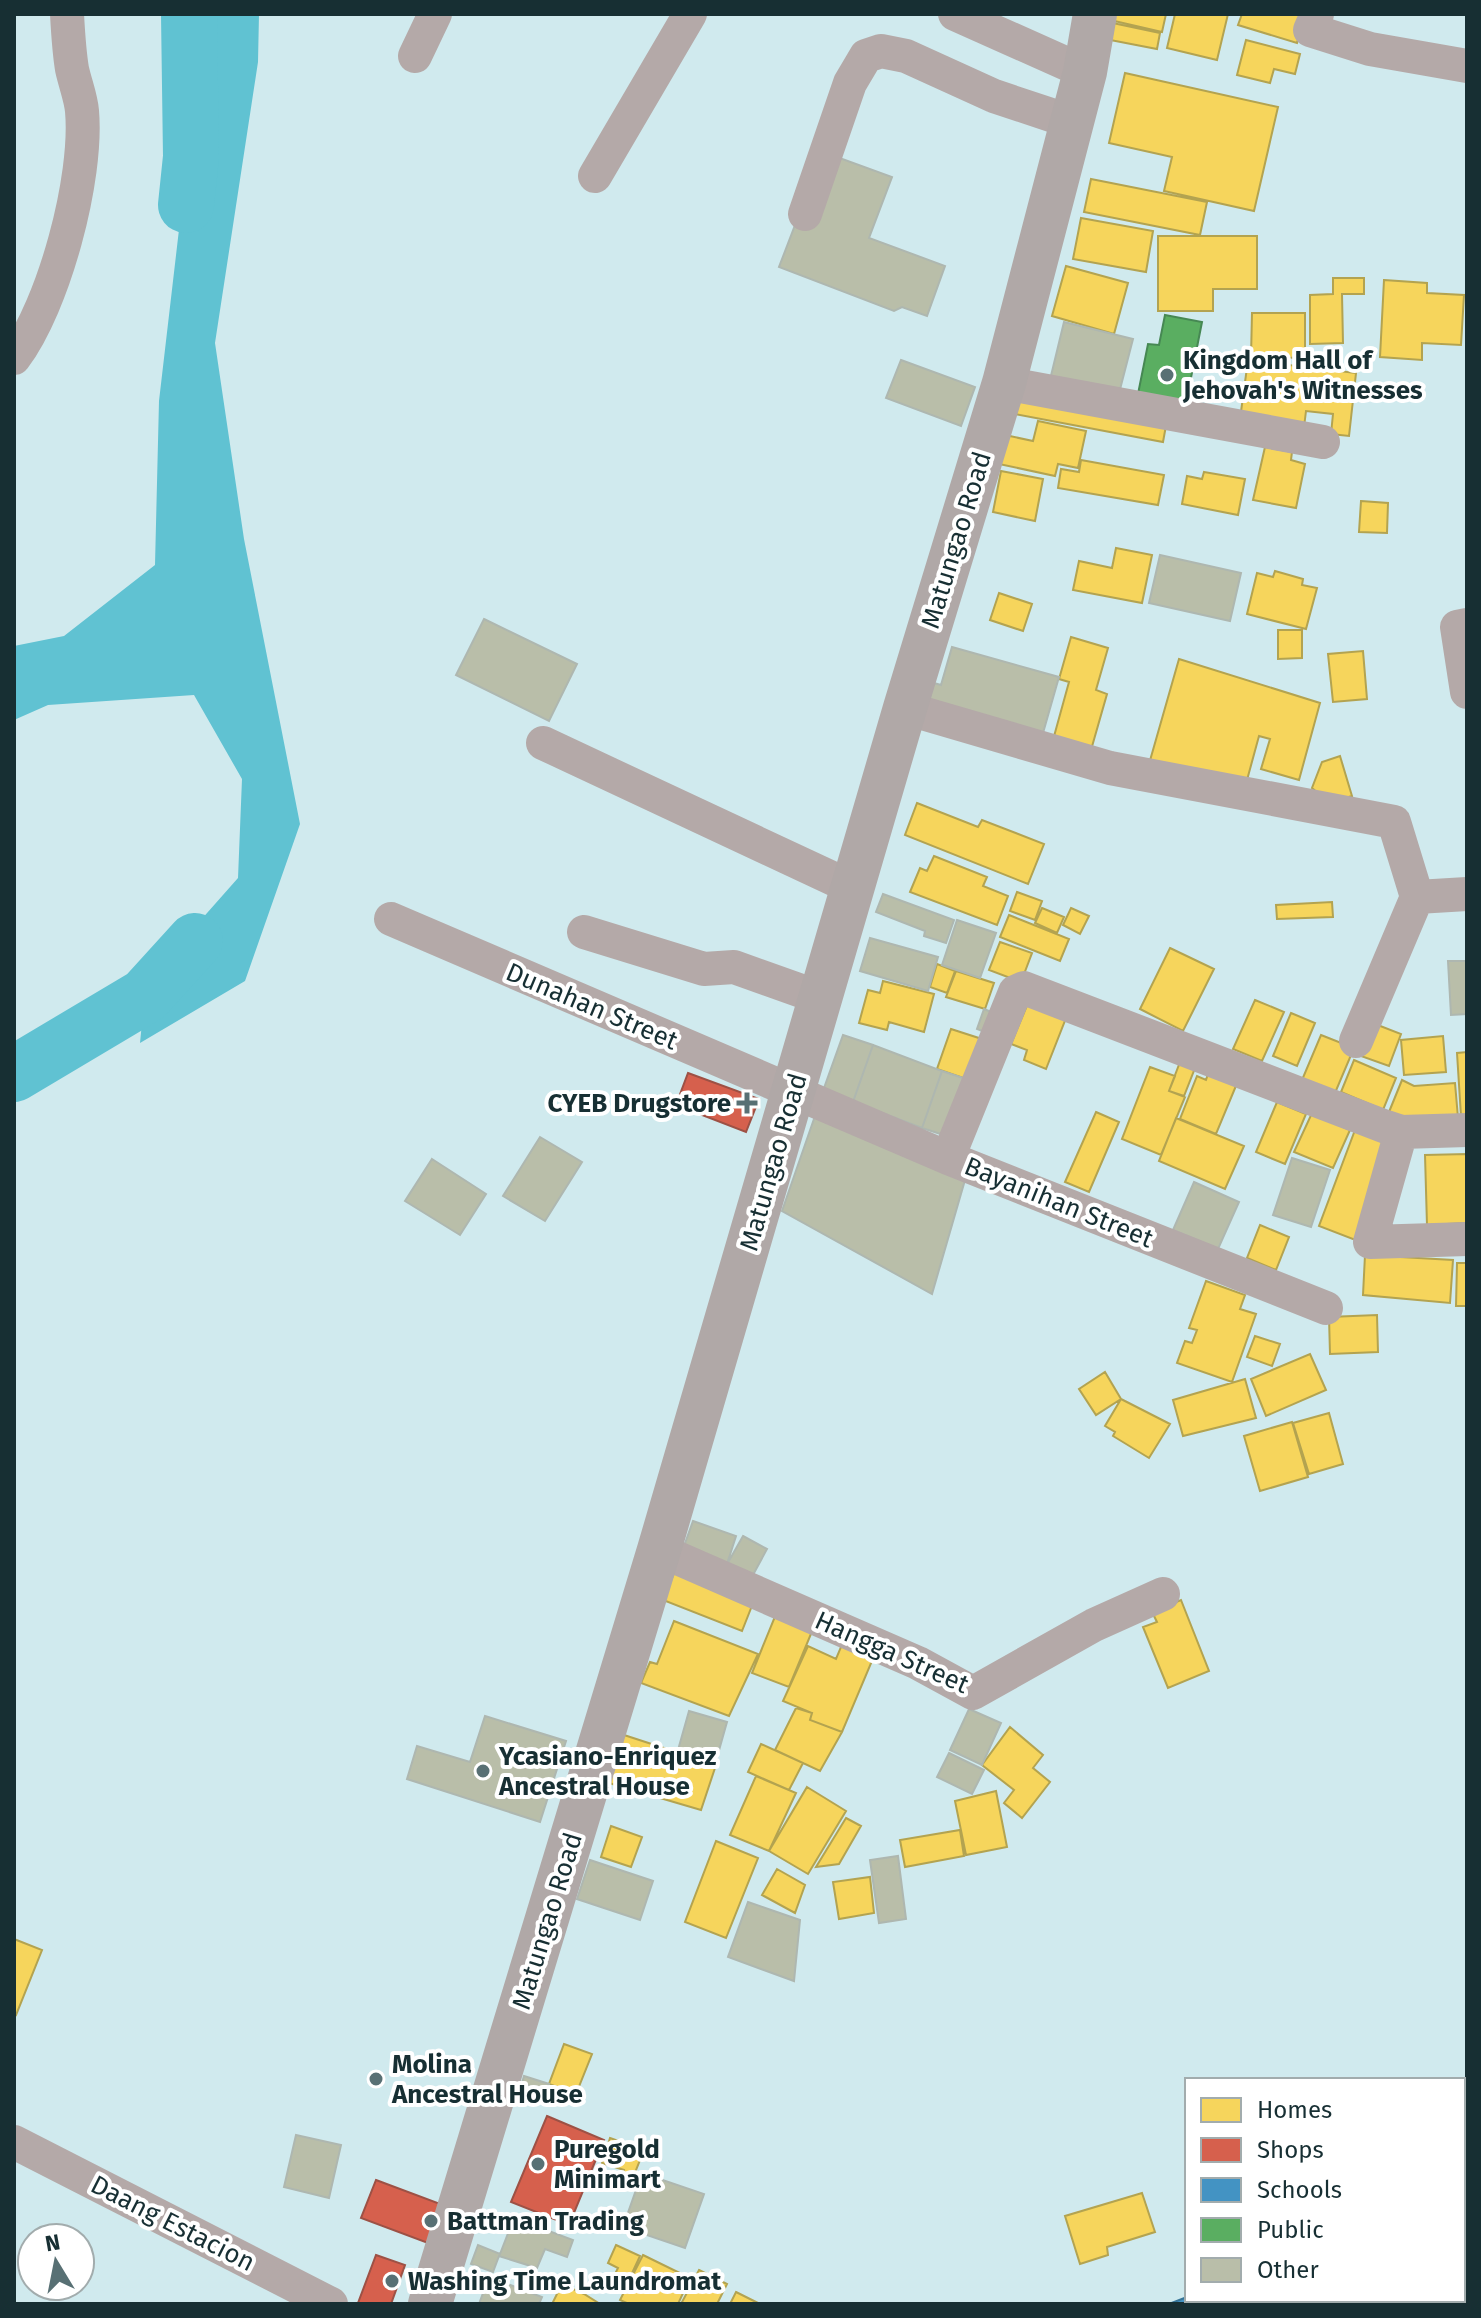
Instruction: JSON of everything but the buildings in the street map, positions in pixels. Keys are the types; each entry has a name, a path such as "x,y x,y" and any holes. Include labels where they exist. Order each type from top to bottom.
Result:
{"main road":[{"name":"Matungao Road","path":"430,2304 659,1550 905,708 1004,383 1085,72 1095,14"}],"street":[{"path":"14,358 30,337 64,244 77,178 82,112 71,65 67,14"},
{"path":"415,56 435,14"},
{"path":"595,176 690,14"},
{"path":"955,14 1085,72"},
{"path":"1317,14 1310,30 1370,49 1467,66"},
{"path":"805,214 850,83 866,56 881,51 906,56 994,96 1072,122"},
{"path":"1004,383 1323,442"},
{"path":"1467,625 1457,627 1467,692"},
{"path":"905,708 1110,768 1394,822 1417,897 1356,1041"},
{"path":"543,743 853,888"},
{"path":"1417,897 1467,894"},
{"name":"Dunahan Street","path":"391,919 794,1093"},
{"path":"584,932 704,969 734,967 821,998"},
{"path":"948,1158 1015,992 1024,988 1401,1132 1467,1130"},
{"name":"Bayanihan Street","path":"794,1093 948,1158 1326,1308"},
{"path":"1401,1132 1370,1242 1467,1239"},
{"name":"Hangga Street","path":"659,1550 918,1663 973,1693 1094,1625 1163,1594"},
{"name":"Daang Estacion","path":"14,2142 331,2304"}],"water":[{"path":"198,14 259,14 258,62 215,343 244,539 300,824 245,981 140,1043 146,982 238,878 242,779 194,695 48,705 14,720 14,646 64,636 155,565 159,401 194,101"}],"waterway":[{"path":"186,205 191,157 189,14"},
{"path":"14,1074 145,996 195,941"}],"place":[{"name":"Kingdom Hall of Jehovah's Witnesses","path":"1167,375"},
{"name":"CYEB Drugstore","path":"747,1103"},
{"name":"Ycasiano-Enriquez Ancestral House","path":"483,1771"},
{"name":"Molina Ancestral House","path":"376,2079"},
{"name":"Puregold Minimart","path":"538,2164"},
{"name":"Battman Trading","path":"431,2221"},
{"name":"Washing Time Laundromat","path":"392,2281"}]}
